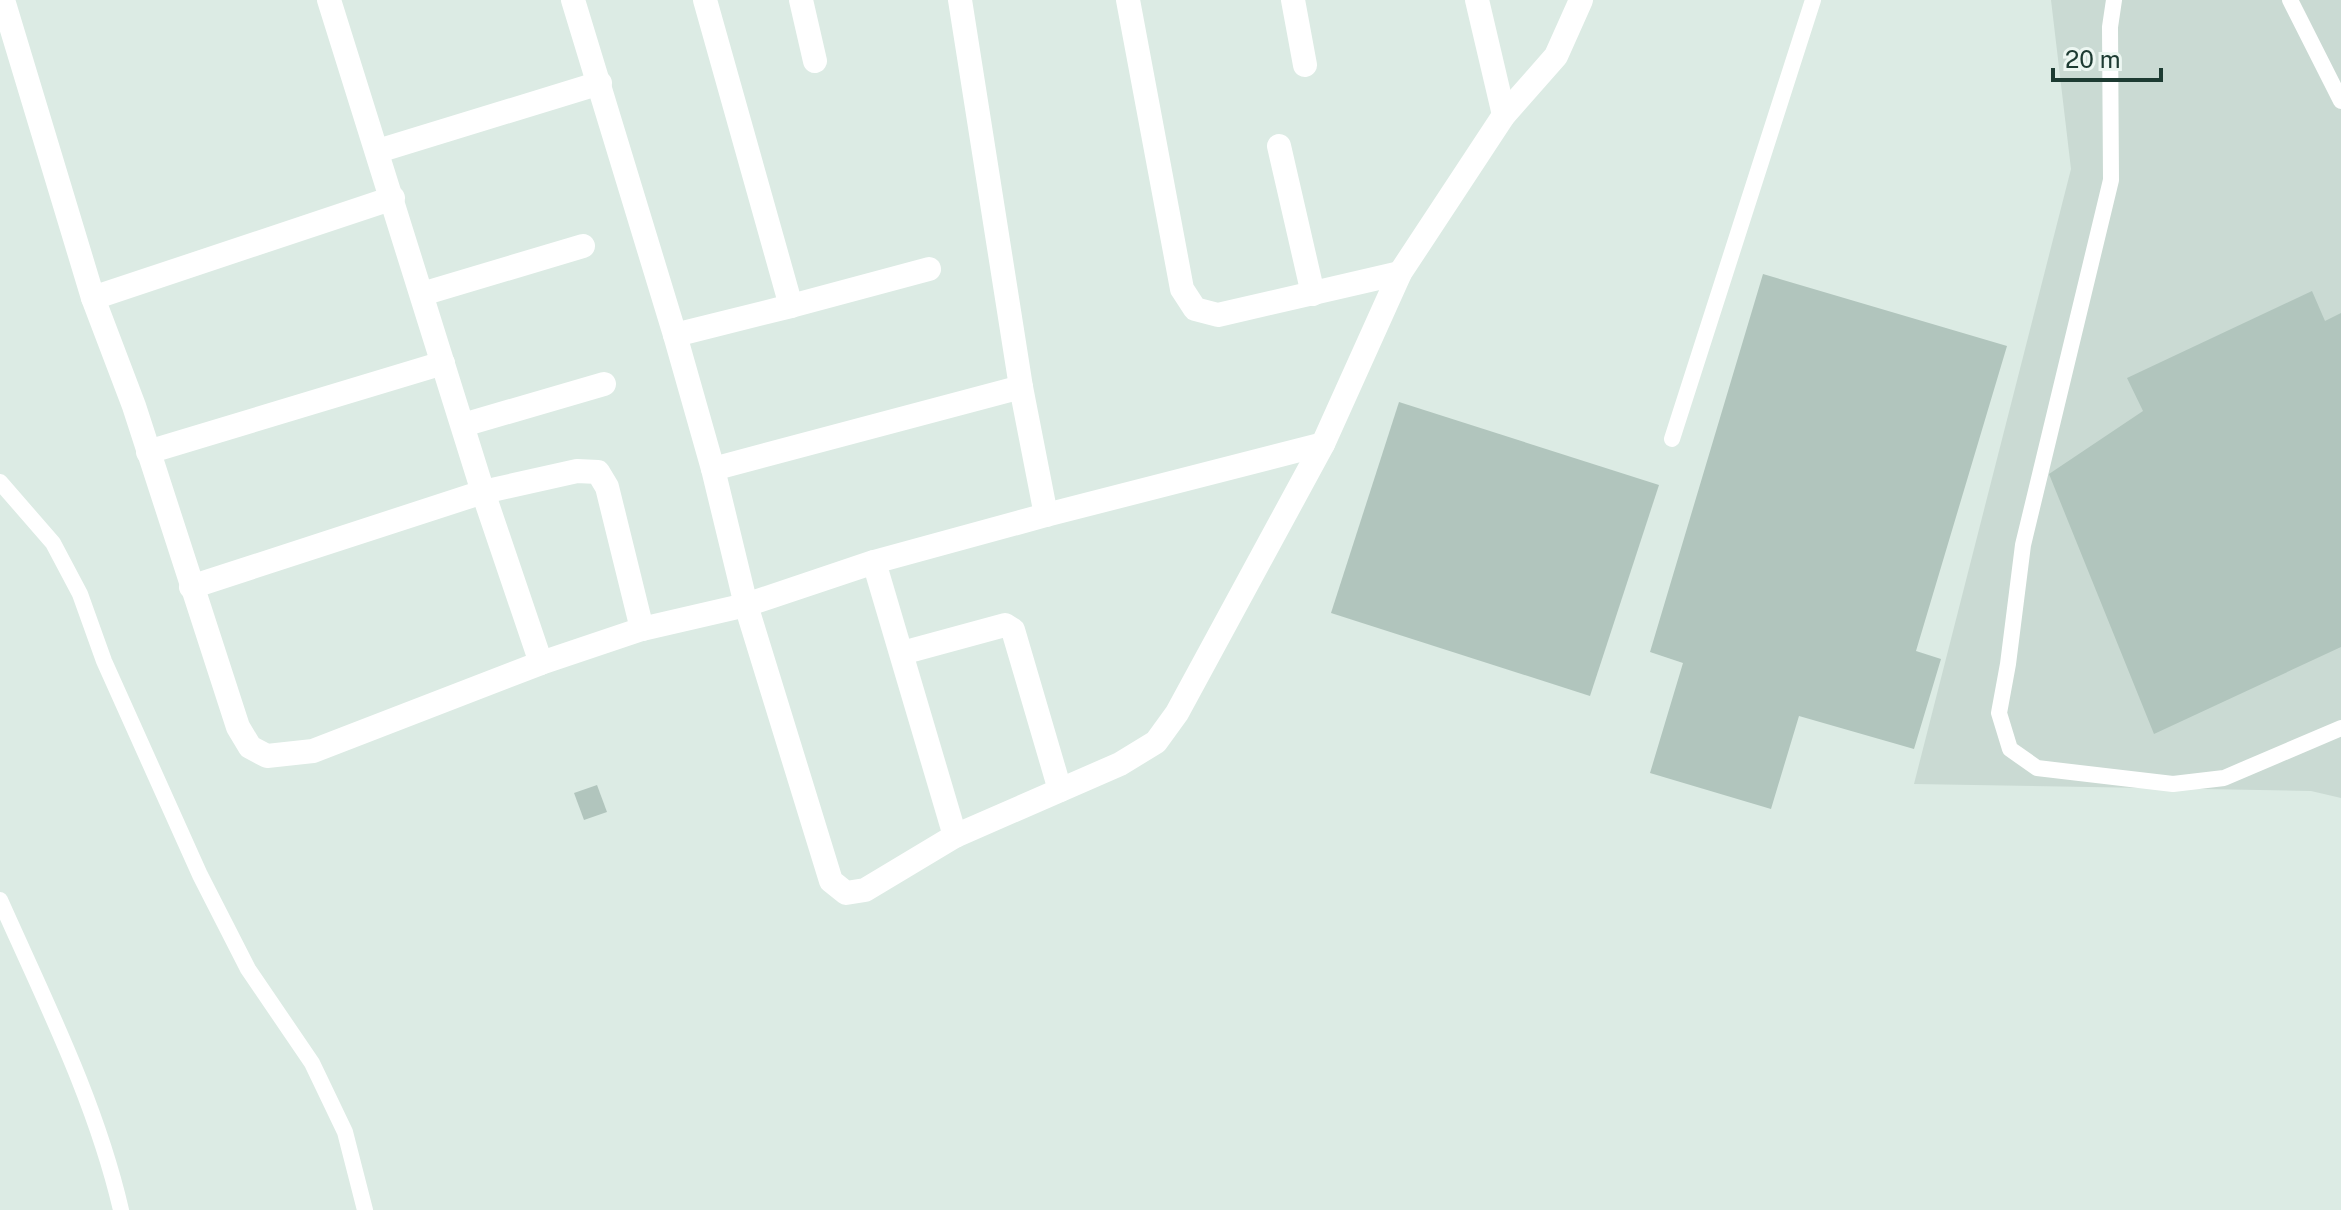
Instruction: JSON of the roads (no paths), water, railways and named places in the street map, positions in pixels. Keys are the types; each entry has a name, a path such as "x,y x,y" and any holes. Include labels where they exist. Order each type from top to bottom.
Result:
{"street":[{"path":"3,0 93,298 134,406 238,727 250,747 267,756 313,751 541,663 642,629 746,605 874,562 1323,444"},
{"path":"329,0 483,492 541,663"},
{"path":"573,0 675,335 713,469 746,605 831,881 846,893 865,890 955,836 1120,764 1156,742 1177,713 1323,444 1400,273 1504,115 1556,56 1581,0"},
{"path":"705,0 791,306"},
{"path":"801,0 815,61"},
{"path":"960,0 1021,387 1046,515"},
{"path":"1128,0 1182,289 1195,309 1218,315 1400,273"},
{"path":"1293,0 1305,65"},
{"path":"1477,0 1504,115"},
{"path":"378,151 600,83"},
{"path":"1279,146 1313,294"},
{"path":"93,298 393,198"},
{"path":"422,294 583,246"},
{"path":"675,335 929,269"},
{"path":"148,452 443,363"},
{"path":"463,425 604,384"},
{"path":"713,469 1021,387"},
{"path":"191,587 483,492 577,471 598,472 607,487 642,629"},
{"path":"874,562 955,836"},
{"path":"902,653 1005,625 1013,630 1018,638 1060,790"}],"lane":[{"path":"1672,439 1813,0"},
{"path":"2114,0 2110,27 2111,180 2023,545 1999,713 2006,737 2010,749 2037,768 2173,784 2224,778 2341,728"},
{"path":"2290,0 2341,101"},
{"path":"0,482 53,543 80,594 104,661 200,875 248,969 312,1063 345,1132 365,1210"},
{"path":"0,900 67,1050 112,1173 121,1210"}]}
